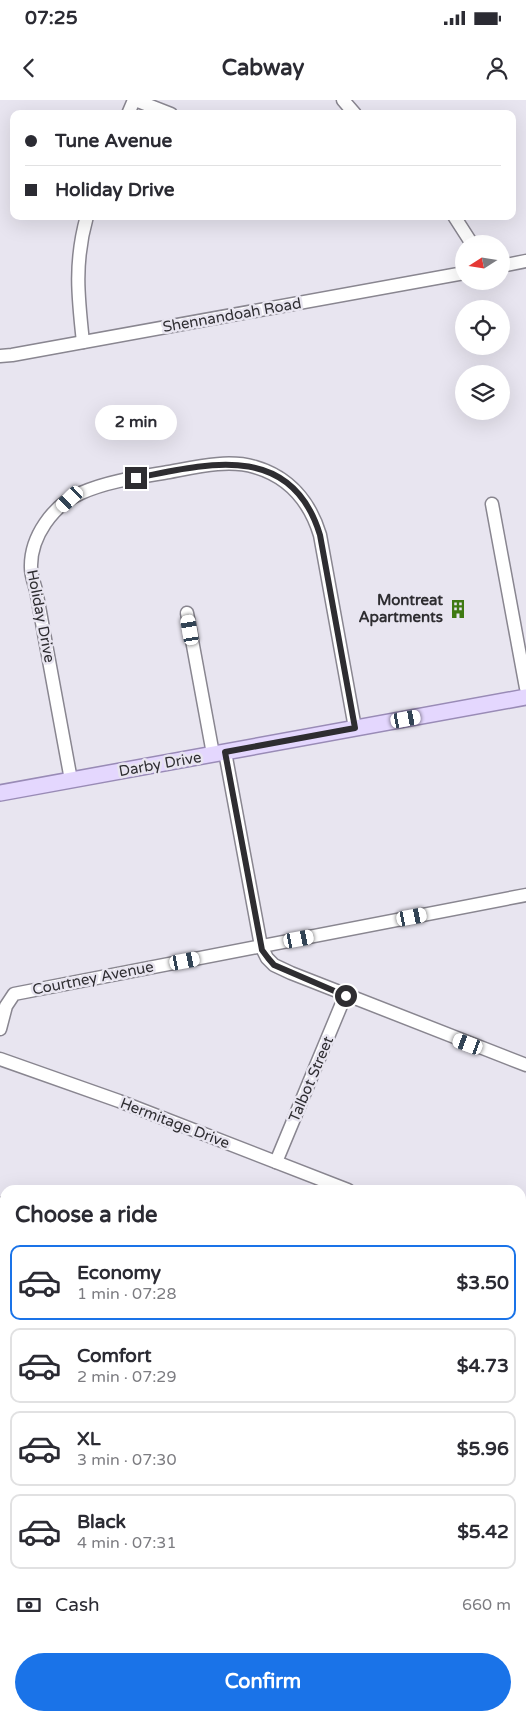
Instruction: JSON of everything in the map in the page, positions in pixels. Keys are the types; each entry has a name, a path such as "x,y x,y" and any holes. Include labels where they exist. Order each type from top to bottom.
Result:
{"main road":[{"name":"Darby Drive","path":"0,793 526,697"}],"street":[{"path":"134,100 160,110"},
{"path":"342,100 351,110"},
{"path":"83,342 77,275 86,220"},
{"path":"457,220 466,235"},
{"path":"510,264 526,261"},
{"name":"Shennandoah Road","path":"0,356 12,356 455,275"},
{"name":"Holiday Drive","path":"71,780 36,590 30,570 34,549 41,529 47,520 70,499 99,486 150,475 212,465 244,464 274,475 299,494 311,511 320,535 355,728"},
{"path":"492,504 526,688"},
{"path":"187,613 261,946 268,958 274,965 346,996 526,1065"},
{"name":"Courtney Avenue","path":"0,1029 6,1006 14,994 526,895"},
{"name":"Talbot Street","path":"276,1162 346,996"},
{"name":"Hermitage Drive","path":"0,1059 118,1101 335,1185"}],"place":[{"name":"Montreat Apartments","path":"458,609"}],"route":[{"path":"136,478 181,469 212,465 244,464 264,470 283,481 306,502 316,522 320,535 355,728 225,752 262,950 274,965 346,996"}]}
